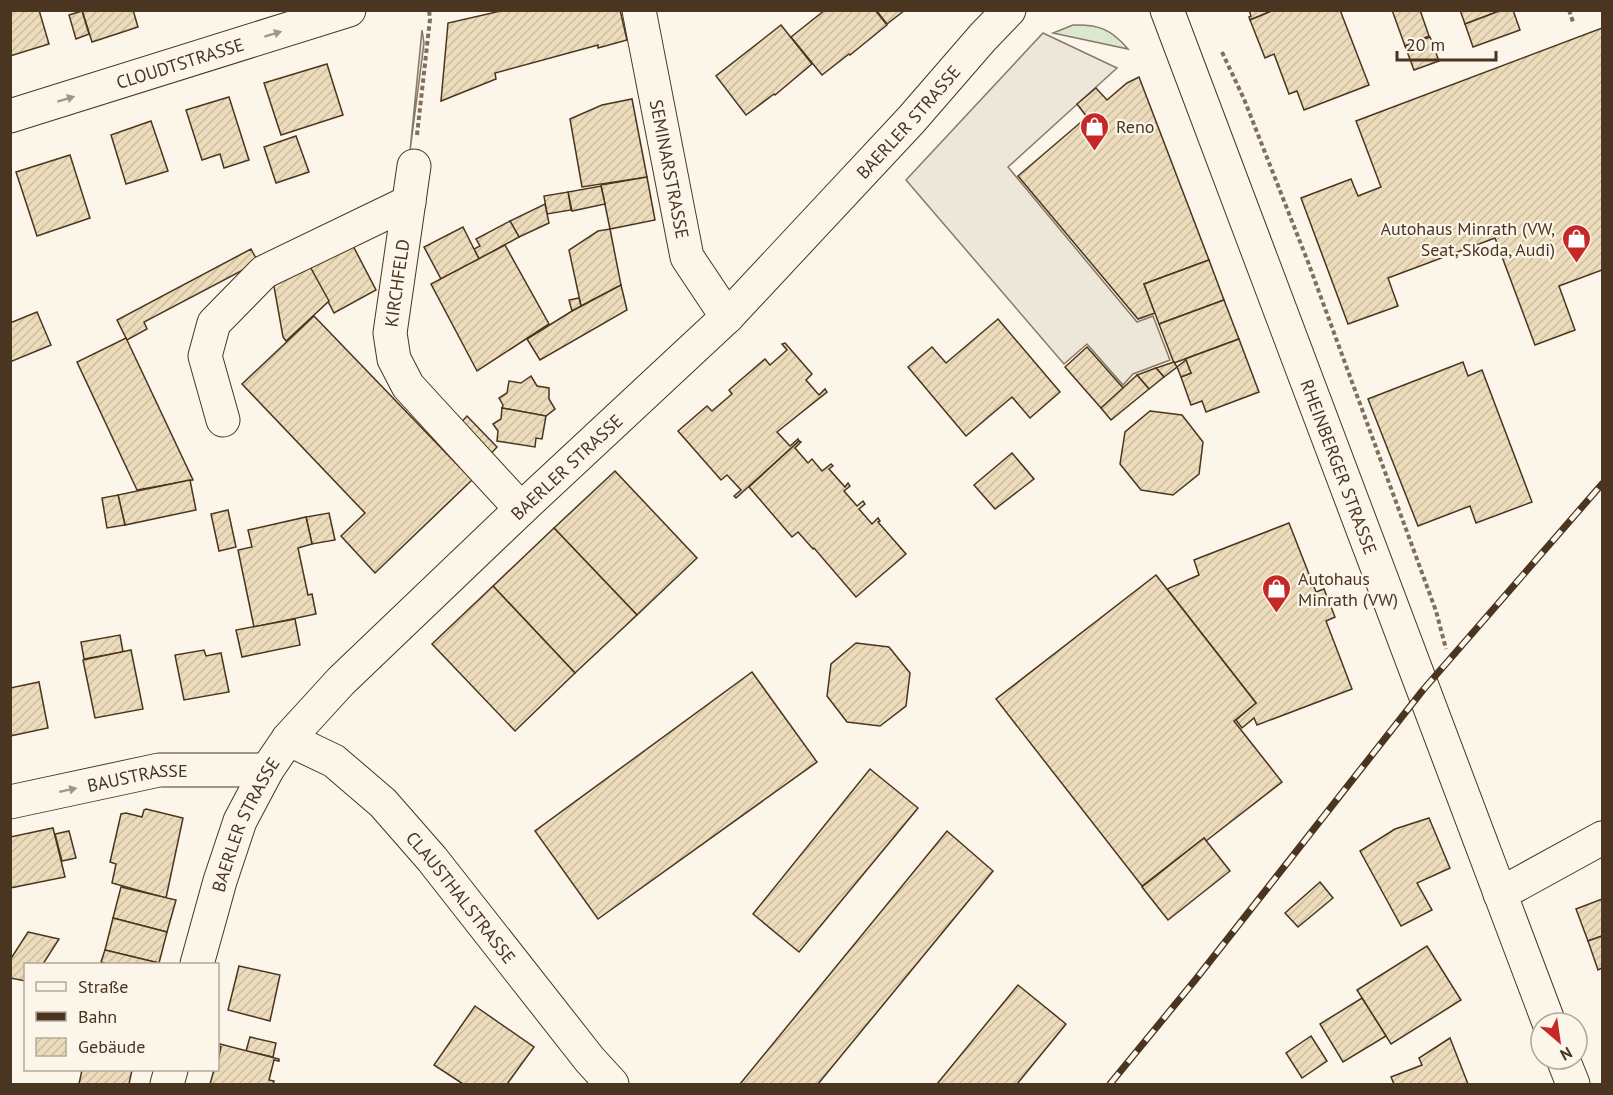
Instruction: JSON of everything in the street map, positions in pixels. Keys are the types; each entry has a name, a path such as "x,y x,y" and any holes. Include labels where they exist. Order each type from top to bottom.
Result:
{"main road":[{"name":"CLOUDTSTRASSE","path":"10,116 349,10"},
{"name":"SEMINARSTRASSE","path":"639,10 687,257 727,317"},
{"name":"BAERLER STRASSE","path":"197,963 220,881 240,822 267,770 288,739 341,681 727,317 911,120 1009,10"},
{"name":"RHEINBERGER STRASSE","path":"1167,10 1544,1011"},
{"name":"KIRCHFELD","path":"414,166 390,333 394,359 408,386 521,509"},
{"path":"223,420 205,356 214,323 264,272 409,202"},
{"name":"CLAUSTHALSTRASSE","path":"288,739 334,761 383,803 432,859 590,1060 612,1084"},
{"name":"BAUSTRASSE","path":"10,802 159,770 267,770"},
{"path":"1500,894 1602,838"}],"path":[{"path":"414,166 430,19 429,10"},
{"path":"1569,10 1573,22"},
{"path":"1218,43 1244,99 1308,262 1436,611 1447,650"}],"green space":[{"path":"1073,25 1104,29 1128,49 1053,33"},
{"path":"422,30 424,43 410,151"}],"shaded area":[{"path":"1043,33 1117,68 1008,167 1137,322 1153,316 1170,360 1133,374 1123,385 1087,344 1064,364 906,180"}],"building":[{"path":"10,10 39,10 49,44 10,56"},
{"path":"82,10 133,10 138,27 92,42"},
{"path":"505,10 620,10 627,40 598,48 598,45 495,73 496,79 441,101 448,23"},
{"path":"825,10 875,10 887,25 822,75 791,37"},
{"path":"876,10 905,10 887,24"},
{"path":"1249,10 1274,10 1250,20"},
{"path":"1274,10 1340,10 1369,85 1304,110 1297,91 1289,94 1274,54 1265,58 1250,20"},
{"path":"1392,10 1420,10 1429,36 1405,46"},
{"path":"1460,10 1502,10 1465,24"},
{"path":"1502,10 1513,10 1520,30 1473,47 1465,24"},
{"path":"82,11 89,34 76,39 69,15"},
{"path":"781,25 812,64 775,95 746,115 716,76"},
{"path":"1602,28 1602,270 1559,286 1575,330 1535,345 1495,238 1388,278 1398,306 1348,324 1301,198 1351,179 1358,196 1381,187 1356,121"},
{"path":"1430,37 1439,61 1414,70 1405,46"},
{"path":"327,64 343,115 281,135 264,83"},
{"path":"1139,77 1209,260 1144,284 1155,313 1138,319 1018,176 1087,117 1077,104 1096,88 1107,100 1127,83"},
{"path":"229,97 249,160 224,168 220,154 202,160 186,110"},
{"path":"632,99 647,177 582,187 570,119 602,105"},
{"path":"151,121 168,171 126,184 111,135"},
{"path":"296,136 309,172 276,183 264,147"},
{"path":"70,155 90,218 37,236 16,172"},
{"path":"647,177 655,220 610,229 601,185"},
{"path":"601,186 605,204 572,211 568,192"},
{"path":"568,192 571,210 547,214 544,196"},
{"path":"545,204 549,223 519,237 510,221"},
{"path":"510,221 519,237 479,259 474,249 480,246 476,239"},
{"path":"463,227 479,259 441,279 424,247"},
{"path":"610,229 621,285 581,306 569,250 598,231"},
{"path":"350,240 376,290 334,313 308,263"},
{"path":"505,245 549,324 477,371 431,284"},
{"path":"251,249 258,262 144,322 147,329 127,340 117,320"},
{"path":"1209,260 1224,300 1159,324 1144,284"},
{"path":"308,263 329,301 286,341 283,337 273,281"},
{"path":"621,285 627,310 540,360 527,339 572,311"},
{"path":"579,298 581,306 572,311 569,300"},
{"path":"1224,300 1239,339 1174,363 1159,324"},
{"path":"37,312 51,345 10,362 10,323"},
{"path":"314,316 472,480 375,573 341,536 365,513 242,384"},
{"path":"998,319 1060,392 1030,418 1012,397 966,436 908,367 932,347 946,363"},
{"path":"126,338 193,480 137,490 77,362"},
{"path":"1239,339 1259,392 1206,412 1202,401 1191,405 1181,377 1191,373 1185,359"},
{"path":"785,343 812,374 806,380 819,395 825,389 827,392 777,432 790,446 798,439 799,441 736,498 734,496 741,490 727,475 721,480 678,431 707,406 712,411 732,394 729,390 765,359 770,365 787,350 782,344"},
{"path":"1087,347 1124,389 1101,408 1065,367"},
{"path":"1186,360 1191,373 1181,377 1177,367"},
{"path":"1174,362 1177,367 1164,377 1156,368"},
{"path":"1463,362 1468,376 1482,370 1532,502 1476,523 1470,506 1418,526 1368,399"},
{"path":"1156,368 1164,377 1149,389 1137,375"},
{"path":"1137,375 1149,389 1111,420 1101,408"},
{"path":"531,376 537,386 549,388 549,399 555,409 546,416 502,408 503,405 499,398 507,393 509,381 521,383"},
{"path":"502,408 546,416 542,439 536,438 535,447 497,441 498,431 493,424 501,419"},
{"path":"1150,411 1182,415 1203,442 1199,474 1173,495 1141,490 1120,464 1125,432"},
{"path":"467,416 497,447 486,459 456,428"},
{"path":"799,441 801,442 795,448 808,463 812,459 822,471 831,464 833,466 829,469 845,487 848,483 850,486 844,491 857,506 863,501 865,504 859,509 872,524 878,518 880,521 878,522 906,554 856,597 814,548 798,532 792,537 749,487"},
{"path":"1012,453 1034,479 995,509 974,485"},
{"path":"615,471 697,558 637,615 554,528"},
{"path":"190,480 196,510 125,525 118,495"},
{"path":"118,495 125,525 107,528 102,498"},
{"path":"228,510 236,547 219,551 211,514"},
{"path":"329,513 335,540 312,544 306,517"},
{"path":"306,517 312,544 298,548 308,595 312,594 316,614 254,627 238,550 252,547 248,530"},
{"path":"1289,523 1316,592 1324,589 1335,617 1326,621 1352,689 1257,725 1254,718 1242,728 1236,720 1256,703 1167,589 1199,575 1194,560"},
{"path":"554,528 637,615 575,673 493,586"},
{"path":"1156,575 1256,703 1234,721 1282,782 1206,841 1204,838 1142,886 996,699"},
{"path":"493,586 575,673 515,731 432,644"},
{"path":"295,619 300,645 242,657 236,630"},
{"path":"120,635 123,652 84,659 81,642"},
{"path":"856,643 889,647 910,673 906,706 880,726 847,722 827,696 831,664"},
{"path":"131,650 143,709 95,718 83,660"},
{"path":"204,650 206,656 221,653 229,692 184,700 175,655"},
{"path":"752,672 817,762 598,919 535,831"},
{"path":"39,682 48,728 10,736 10,688"},
{"path":"870,769 918,808 799,952 753,914"},
{"path":"146,809 183,818 166,898 112,883 116,864 110,862 121,814 142,817"},
{"path":"1429,818 1450,868 1417,883 1432,910 1401,926 1360,851 1395,829"},
{"path":"53,828 65,877 10,888 10,837"},
{"path":"69,831 76,858 62,861 55,834"},
{"path":"947,831 993,871 818,1084 740,1084"},
{"path":"1204,838 1230,871 1168,920 1142,887"},
{"path":"1320,882 1333,898 1298,927 1285,913"},
{"path":"121,887 176,900 167,932 113,918"},
{"path":"1602,899 1602,936 1588,941 1576,909"},
{"path":"113,918 167,932 159,963 105,950"},
{"path":"28,932 59,939 44,963 24,963 24,981 10,978 10,960"},
{"path":"1602,936 1602,968 1598,970 1588,941"},
{"path":"1427,946 1461,1000 1391,1044 1357,990"},
{"path":"105,950 159,963 104,963 101,962"},
{"path":"239,966 280,975 270,1021 228,1010"},
{"path":"1018,985 1066,1024 1017,1084 937,1084"},
{"path":"1362,998 1386,1036 1343,1062 1320,1024"},
{"path":"475,1006 534,1047 507,1084 463,1084 434,1065"},
{"path":"1311,1036 1327,1061 1302,1078 1286,1053"},
{"path":"250,1037 276,1043 273,1057 246,1051"},
{"path":"1450,1038 1468,1084 1394,1084 1391,1077 1422,1065 1419,1058"},
{"path":"220,1044 279,1059 279,1061 274,1060 269,1080 274,1081 273,1084 210,1084 214,1071 219,1071 221,1047"},
{"path":"82,1071 132,1071 129,1084 79,1084"}],"railway":[{"path":"1110,1084 1196,979 1423,690 1602,484"}],"place":[{"name":"Reno","path":"1095,152"},
{"name":"Autohaus Minrath (VW, Seat, Skoda, Audi)","path":"1576,264"},
{"name":"Autohaus Minrath (VW)","path":"1277,614"}]}
